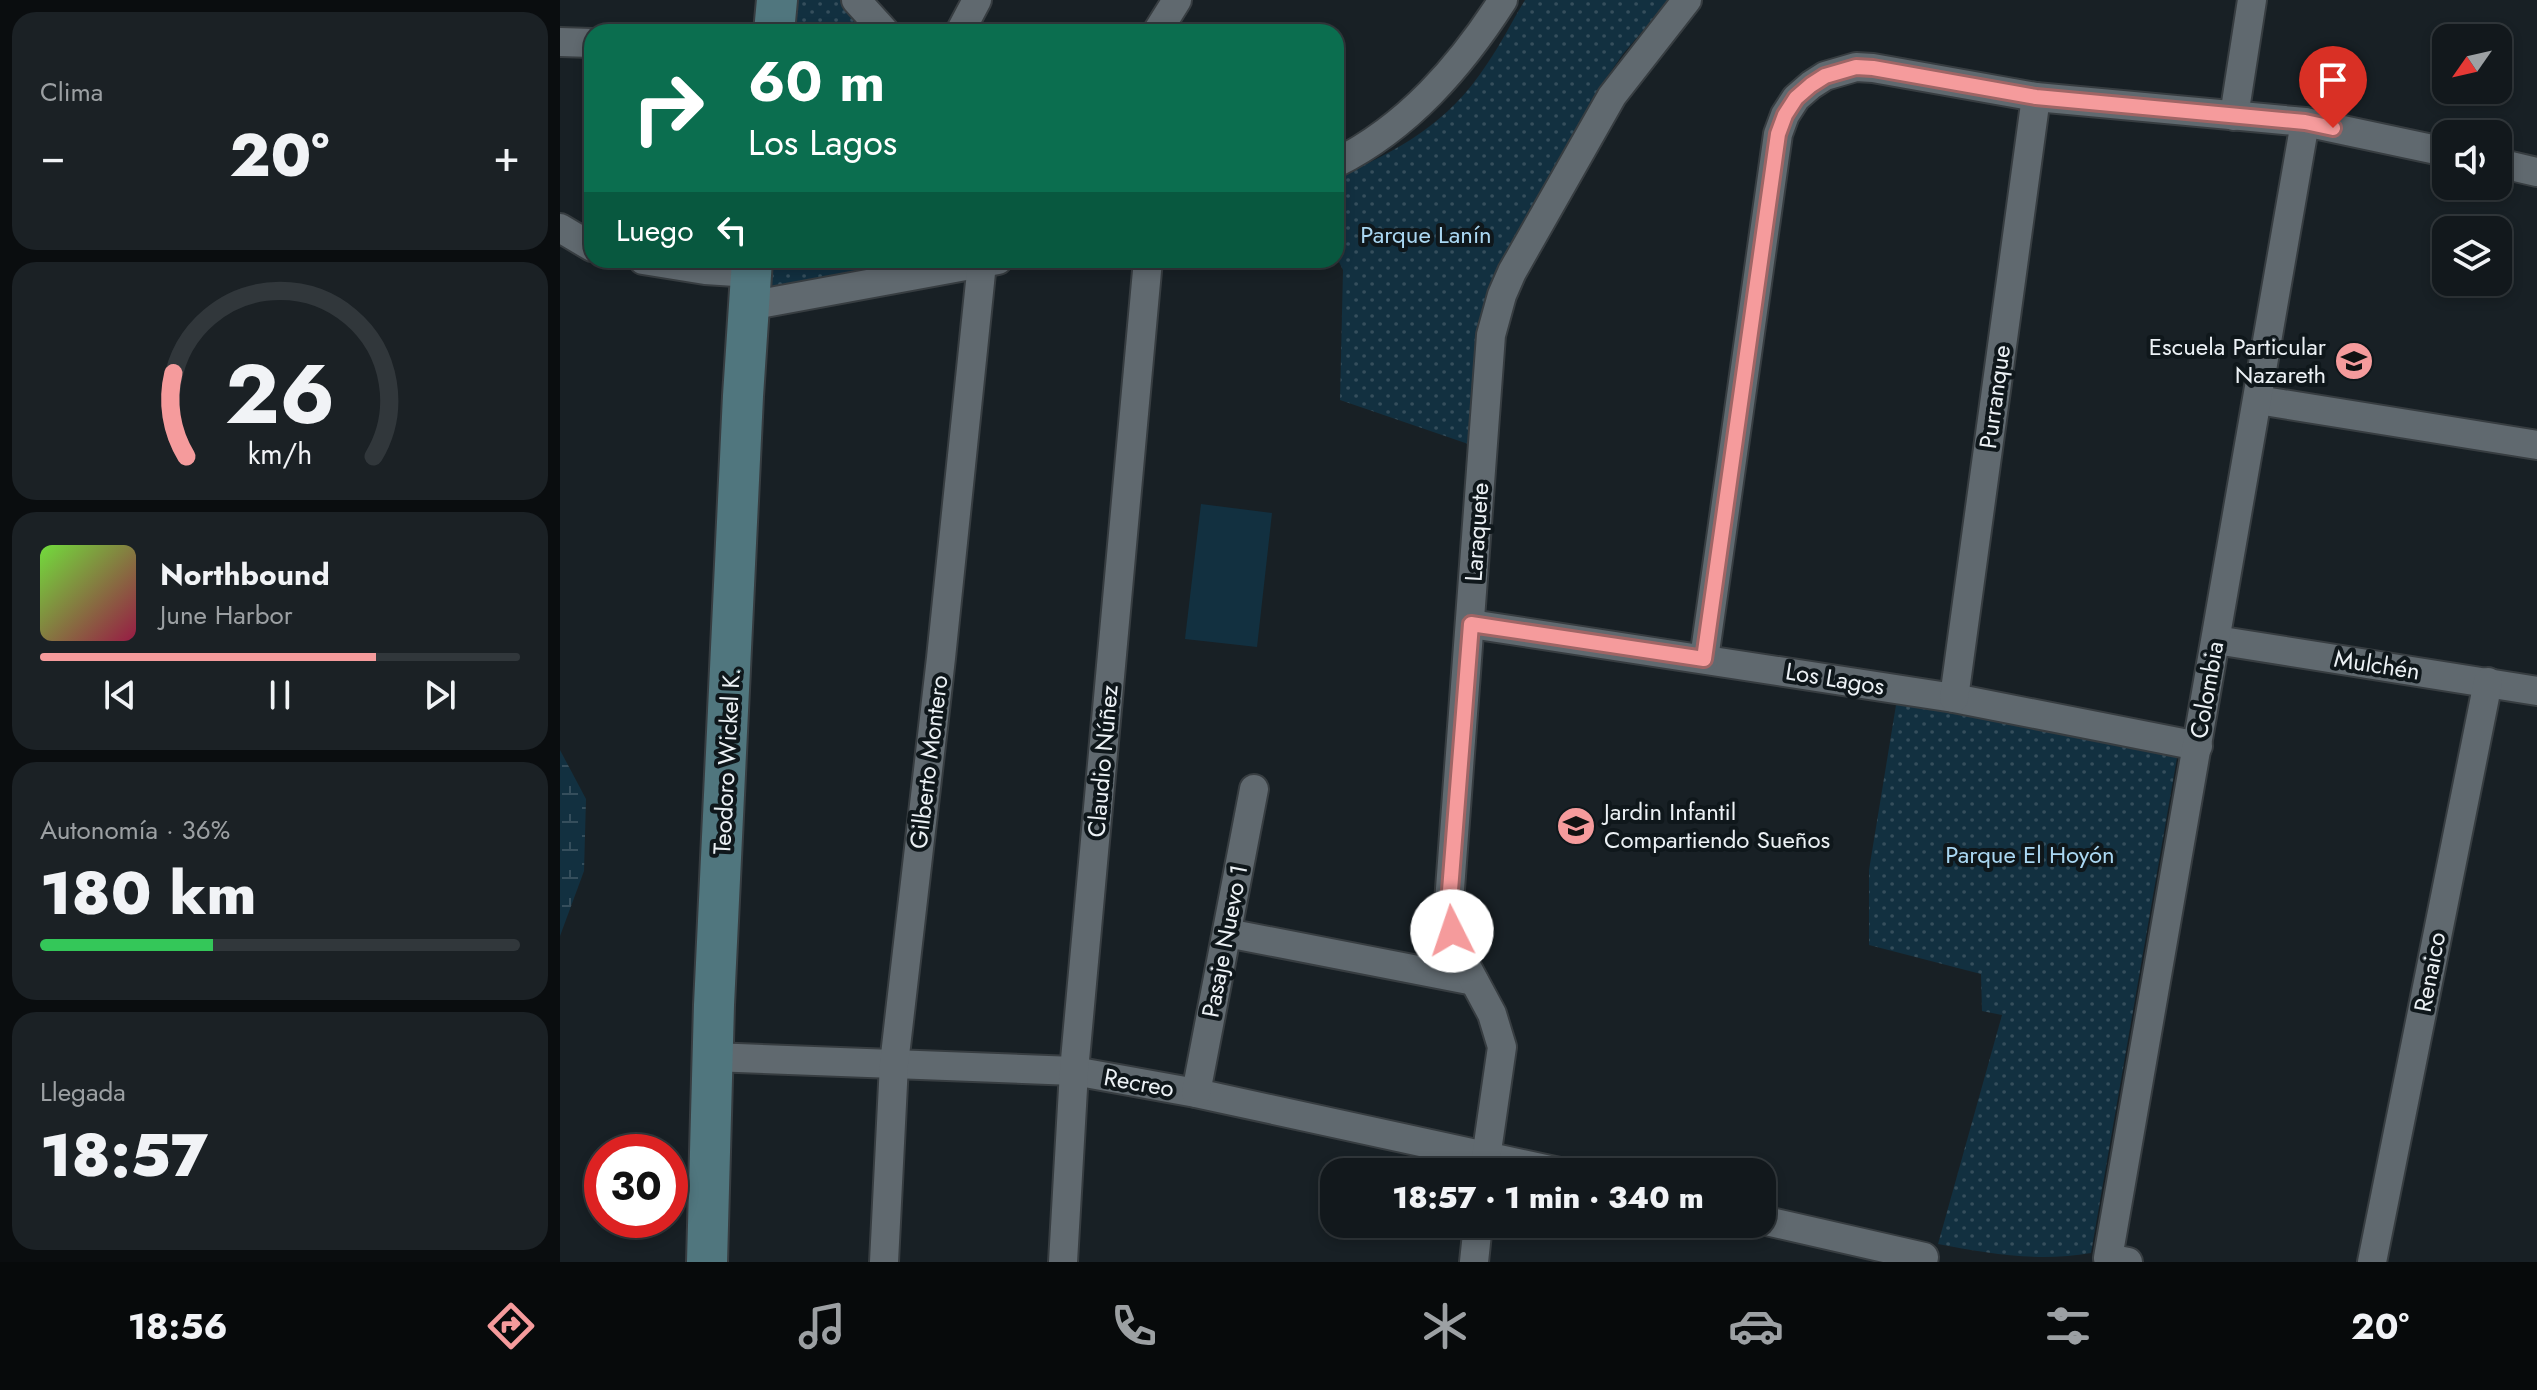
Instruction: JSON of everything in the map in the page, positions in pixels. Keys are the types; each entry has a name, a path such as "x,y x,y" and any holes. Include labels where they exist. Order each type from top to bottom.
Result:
{"street":[{"path":"775,24 777,0"},
{"path":"856,0 878,24"},
{"path":"964,24 977,0"},
{"path":"1162,24 1177,0"},
{"path":"1344,158 1373,142 1424,101 1470,48 1503,0"},
{"name":"Laraquete","path":"1485,1158 1502,1047 1492,1014 1456,947 1448,916 1495,318 1502,295 1612,96 1687,0"},
{"path":"2234,116 2252,0"},
{"path":"560,42 584,43"},
{"path":"1704,659 1778,134 1796,98 1811,85 1825,76 1856,67 1873,68 2036,97 2305,122 2432,149"},
{"name":"Purranque","path":"1954,698 2036,97"},
{"name":"Colombia","path":"2118,1260 2198,746 2305,122"},
{"path":"2512,166 2537,172"},
{"path":"560,228 584,242"},
{"path":"693,268 750,279 912,268"},
{"name":"Gilberto Montero","path":"884,1262 894,1064 989,268"},
{"name":"Claudio Núñez","path":"1063,1262 1074,1071 1147,268"},
{"name":"Teodoro Wickel K.","path":"707,1262 712,1057 750,279"},
{"path":"2258,400 2537,445"},
{"name":"Los Lagos","path":"1471,624 1954,698 2198,746"},
{"name":"Mulchén","path":"2216,640 2537,691"},
{"name":"Renaico","path":"2372,1262 2488,682"},
{"name":"Pasaje Nuevo 1","path":"1196,1093 1254,789"},
{"path":"1227,933 1474,981"},
{"name":"Recreo","path":"712,1057 1074,1071 1196,1093 1463,1158"},
{"path":"1776,1223 1924,1260"},
{"path":"1474,1262 1477,1238"}],"green space":[{"path":"779,0 852,0 874,24 777,24"},
{"name":"Parque Lanín","path":"1525,0 1669,0 1623,54 1598,90 1567,144 1521,246 1477,447 1340,400 1344,174 1381,157 1439,119 1472,85"},
{"path":"754,268 866,268 861,281 751,303"},
{"path":"1201,504 1272,513 1257,647 1185,639"},
{"name":"Parque El Hoyón","path":"1897,699 2178,752 2091,1253 2053,1257 2014,1256 1938,1244 2002,1015 1982,1011 1981,974 1869,945 1869,870"},
{"path":"560,750 586,799 584,871 560,936"}],"place":[{"name":"Escuela Particular Nazareth","path":"2354,361"},
{"name":"Jardin Infantil Compartiendo Sueños","path":"1576,826"}],"route":[{"path":"1452,931 1448,916 1471,624 1704,659 1778,134 1796,98 1825,76 1856,67 2036,97 2305,122 2333,128"}]}
